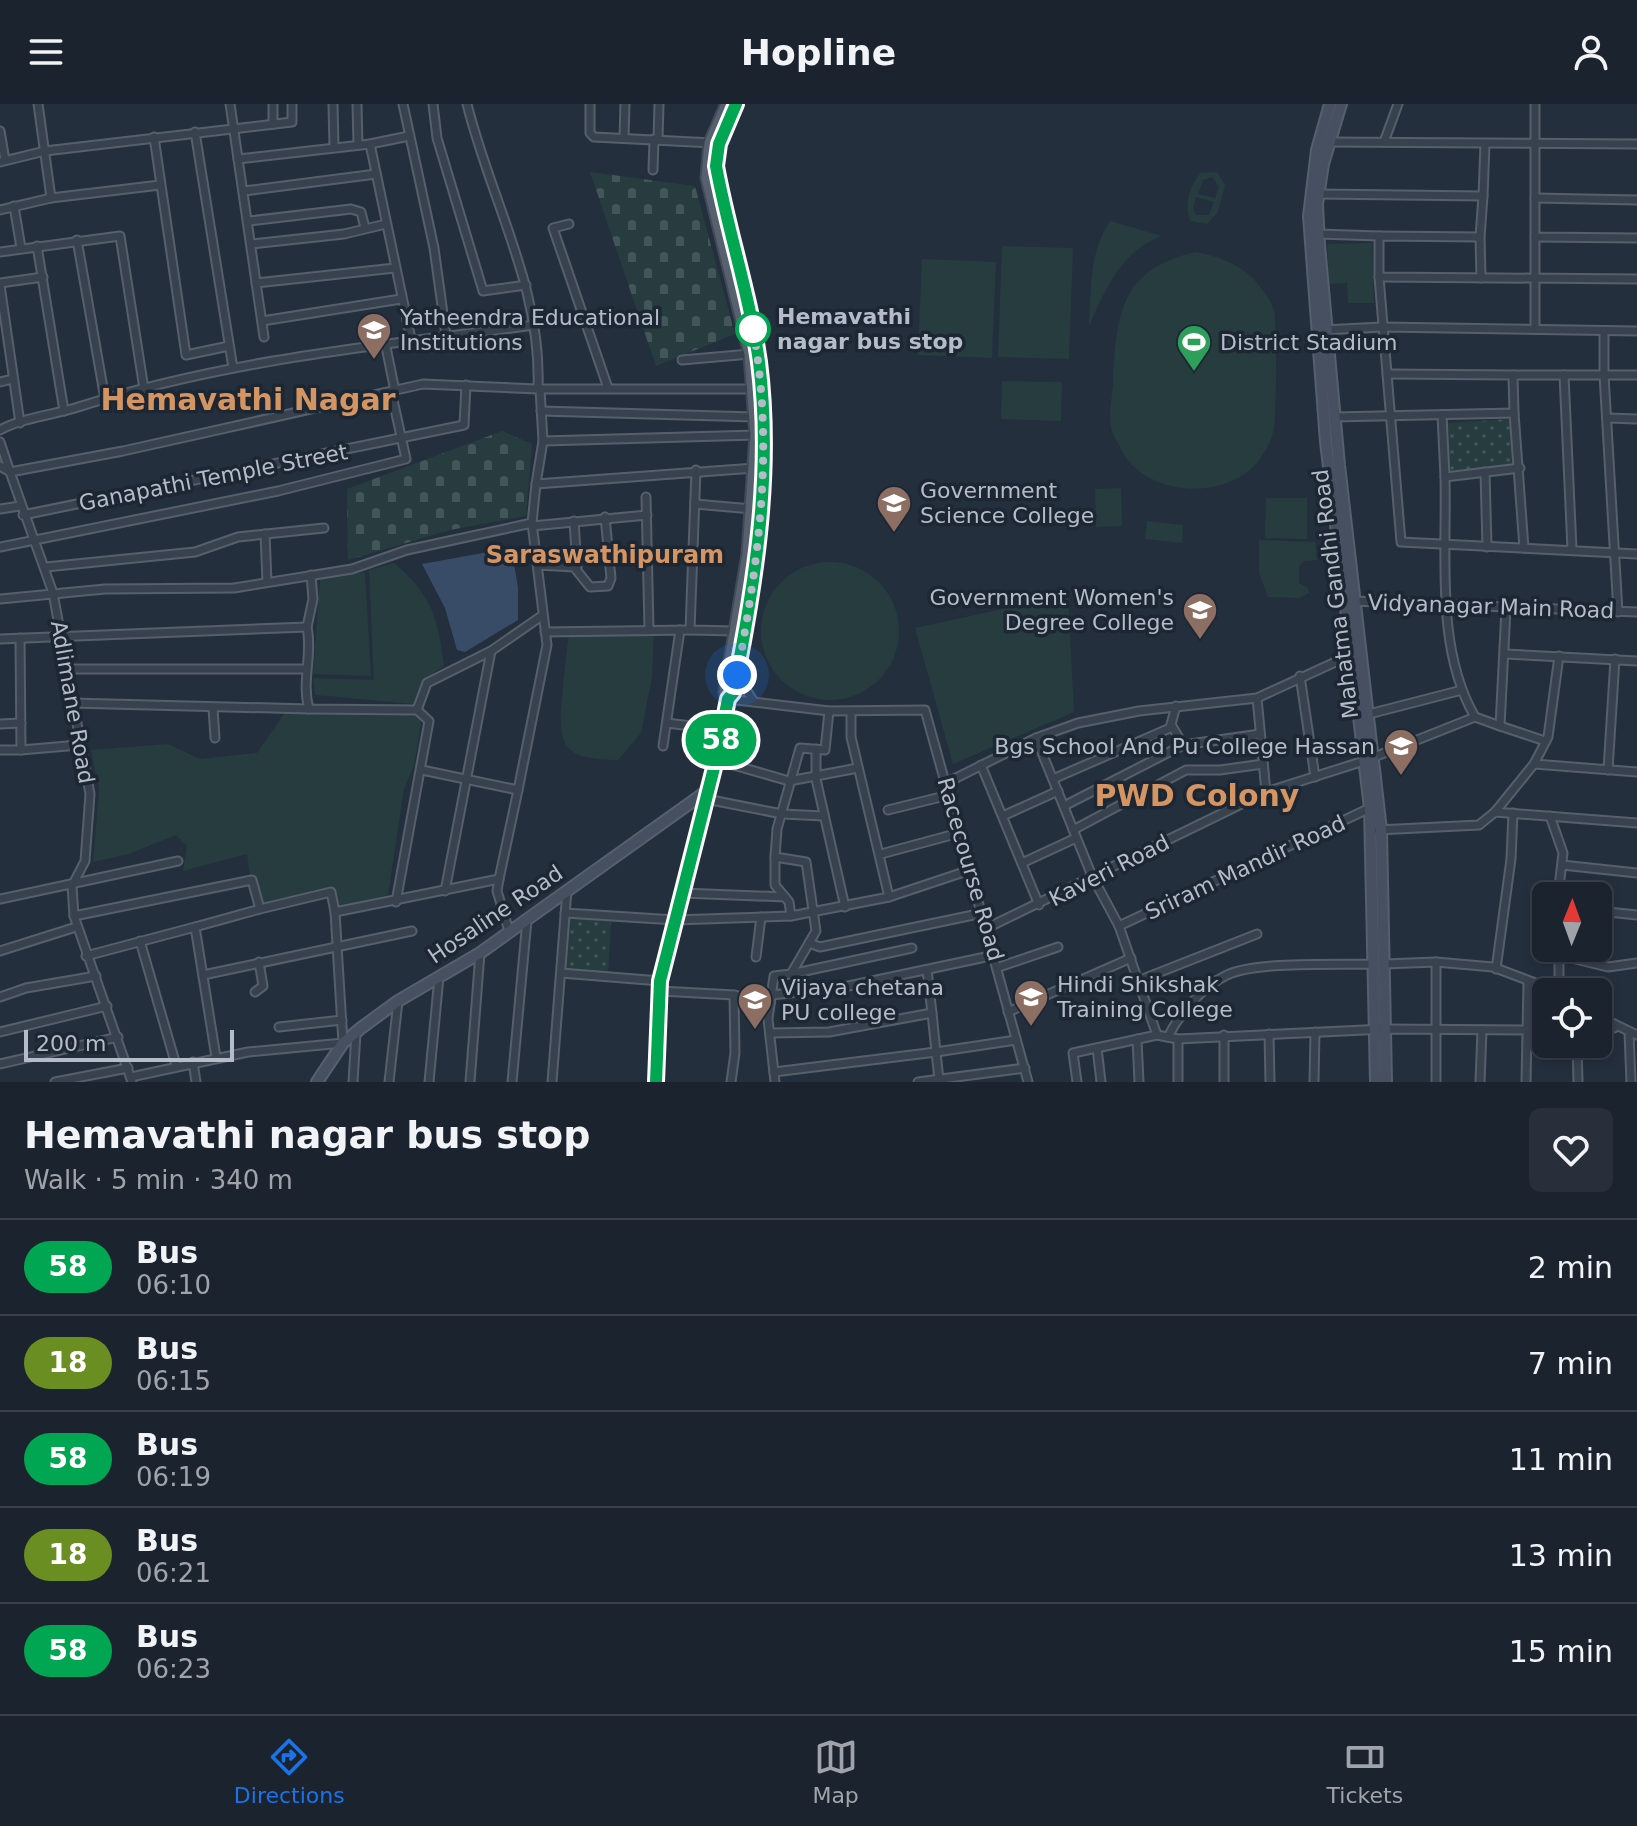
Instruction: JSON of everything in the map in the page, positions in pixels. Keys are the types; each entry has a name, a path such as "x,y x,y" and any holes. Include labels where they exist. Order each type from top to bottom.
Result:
{"main road":[{"path":"656,1082 660,986 728,699 733,693 737,675 755,468 756,417 750,354 707,178 727,104"},
{"path":"728,699 725,692 740,631 765,471 763,404 749,311 716,166 715,143 736,104"}],"street":[{"path":"38,104 51,198"},
{"path":"230,104 264,337"},
{"path":"273,104 273,124"},
{"path":"0,131 2,161 45,151 292,122 292,104"},
{"path":"333,104 334,147"},
{"path":"357,104 358,145"},
{"path":"403,104 434,248 446,335"},
{"path":"433,104 437,138 483,291 526,285"},
{"path":"467,104 517,248 539,350 543,441 532,525 547,645 497,891 509,931"},
{"path":"590,104 591,135 715,143"},
{"path":"624,138 625,104"},
{"path":"653,170 659,104"},
{"name":"Mahatma Gandhi Road","path":"1330,104 1318,194 1322,330 1334,465 1376,830 1380,1029 1376,1082"},
{"name":"Mahatma Gandhi Road","path":"1334,465 1334,417 1309,216 1310,188 1324,142 1341,104"},
{"path":"1384,142 1398,104"},
{"path":"1535,104 1535,329"},
{"path":"195,132 233,368"},
{"path":"238,159 370,144 409,136"},
{"path":"154,137 186,355 229,346"},
{"path":"1324,142 1637,144"},
{"path":"370,144 411,339"},
{"path":"1481,278 1485,144"},
{"path":"244,191 376,174"},
{"path":"0,210 51,198 160,185"},
{"path":"1318,194 1483,196"},
{"path":"1535,198 1637,200"},
{"path":"14,206 21,248"},
{"path":"249,221 351,209 361,212 365,228"},
{"path":"251,244 344,234 386,224"},
{"path":"569,224 553,228 608,388"},
{"path":"1318,234 1480,237"},
{"path":"0,252 120,236 144,389"},
{"path":"1379,236 1382,327 1401,542 1637,554"},
{"path":"1535,237 1637,238"},
{"path":"77,240 105,399"},
{"path":"37,246 64,411"},
{"path":"256,283 395,268"},
{"path":"20,423 0,284 43,277"},
{"path":"1379,277 1637,279"},
{"path":"262,321 401,299"},
{"path":"0,430 105,399 233,368 385,342 535,325"},
{"path":"1322,330 1382,327 1637,331"},
{"path":"1604,331 1618,612"},
{"path":"0,547 364,472 406,459 385,342"},
{"path":"682,360 750,354"},
{"path":"1387,374 1637,375"},
{"path":"1513,375 1524,548"},
{"path":"1564,375 1572,549"},
{"path":"0,382 13,379"},
{"path":"0,466 10,472 423,384 539,389 753,389"},
{"name":"Ganapathi Temple Street","path":"23,515 464,425 466,385"},
{"path":"541,411 756,417"},
{"path":"1334,417 1514,413"},
{"path":"1442,415 1453,668 1475,717 1545,741"},
{"path":"1607,418 1637,419"},
{"path":"543,441 756,435"},
{"name":"Adlimane Road","path":"0,442 23,515 46,567 53,593 90,794 85,861 72,886 76,927 131,1076"},
{"path":"536,484 755,468"},
{"path":"1445,477 1520,468"},
{"path":"690,630 696,470"},
{"path":"1485,472 1487,547"},
{"path":"646,497 649,629"},
{"path":"695,504 752,509"},
{"path":"0,509 20,506"},
{"path":"0,599 105,589 234,588 311,575 532,525 647,515"},
{"path":"574,521 577,568 590,587 601,588 610,582 605,517"},
{"path":"46,567 195,552 238,537 324,528"},
{"path":"265,534 267,582"},
{"path":"538,565 577,568"},
{"path":"309,709 303,689 310,639 307,627 313,599 311,575"},
{"name":"Vidyanagar Main Road","path":"1350,601 1637,612"},
{"path":"1500,726 1506,609"},
{"path":"417,710 427,683 491,651 543,615"},
{"path":"0,639 62,634 307,627"},
{"path":"545,632 649,629 740,631"},
{"path":"663,746 680,630"},
{"path":"20,638 21,750"},
{"path":"445,891 491,651"},
{"path":"946,783 1036,738 1078,723 1176,706 1257,698 1356,653"},
{"name":"Mahatma Gandhi Road","path":"1356,653 1369,714 1370,808 1376,830"},
{"path":"1505,654 1637,661"},
{"path":"1376,830 1479,825 1495,812 1534,764 1545,741 1554,710 1559,656"},
{"path":"1608,770 1615,659"},
{"path":"69,669 306,669"},
{"path":"737,675 754,702"},
{"path":"1300,676 1315,777"},
{"path":"1369,714 1462,690"},
{"path":"1257,698 1266,792"},
{"path":"728,699 851,712 858,768 889,897"},
{"path":"71,703 417,710 429,721 396,902"},
{"path":"1176,706 1172,726 1183,745"},
{"path":"213,708 215,738"},
{"name":"Racecourse Road","path":"851,712 919,708 929,716 1028,1082"},
{"path":"791,916 785,897 774,883 782,814 800,748 825,750 829,711"},
{"name":"Kaveri Road","path":"987,928 1266,792 1369,759 1475,717"},
{"path":"0,724 21,723"},
{"path":"667,723 723,730"},
{"path":"1053,779 1172,726"},
{"path":"1064,806 1183,745 1260,734"},
{"path":"1036,738 1092,876 1119,926 1157,1035"},
{"path":"0,750 79,745"},
{"path":"816,749 816,779 845,907"},
{"path":"716,760 789,781 816,779 858,768"},
{"path":"1022,863 1186,770 1220,770 1263,764"},
{"path":"1534,764 1637,772"},
{"path":"981,765 1005,815 1039,905"},
{"path":"422,770 518,790"},
{"path":"1005,815 1058,791"},
{"path":"706,795 782,814 824,816"},
{"name":"Hosaline Road","path":"317,1082 343,1043 398,1001 480,953 706,795"},
{"path":"888,810 949,795"},
{"name":"Sriram Mandir Road","path":"1119,926 1370,808"},
{"path":"1495,812 1637,823"},
{"path":"1496,969 1513,813"},
{"path":"1550,816 1563,853 1560,882"},
{"path":"881,854 959,833"},
{"path":"775,857 806,862 814,914 816,931 791,974"},
{"path":"0,899 178,861"},
{"path":"1562,865 1637,873"},
{"path":"565,913 675,920 814,914 889,897 970,870"},
{"path":"335,912 499,879"},
{"path":"74,916 252,880 260,909"},
{"path":"552,1082 567,890"},
{"path":"55,1082 131,1076 216,1057 343,1043 335,912 331,892 86,956"},
{"path":"682,893 785,897"},
{"path":"1612,912 1637,915"},
{"path":"809,943 820,947 983,913"},
{"path":"756,957 761,917"},
{"path":"512,1082 527,920"},
{"path":"0,951 76,927"},
{"path":"195,927 216,1057"},
{"path":"203,975 412,931"},
{"path":"1140,980 1257,934"},
{"path":"140,941 176,1065"},
{"path":"999,967 1058,947"},
{"path":"775,1082 770,1033 774,976 912,948"},
{"path":"470,1082 480,953"},
{"path":"561,973 771,999 995,955"},
{"path":"1008,1012 1131,958"},
{"path":"255,992 263,986 259,962"},
{"path":"1436,962 1436,1082"},
{"path":"1168,1037 1177,1019 1227,975 1279,967 1436,962 1496,969 1532,983"},
{"path":"1592,962 1608,967 1637,963"},
{"path":"927,970 939,1080"},
{"path":"0,997 26,988 96,976"},
{"path":"429,1082 439,977"},
{"path":"1526,1082 1528,982"},
{"path":"731,1082 735,1053 734,995"},
{"path":"389,1082 398,1001"},
{"path":"0,1032 107,1006"},
{"path":"770,1033 829,1032 932,1013"},
{"path":"279,1027 342,1020"},
{"path":"1612,1025 1633,1034 1631,1082"},
{"path":"1612,1028 1617,1028"},
{"path":"1077,1082 1073,1053 1157,1035 1178,1039 1380,1029 1532,1030"},
{"name":"Mahatma Gandhi Road","path":"1380,1029 1386,1082"},
{"path":"1480,1082 1482,1030"},
{"path":"1314,1082 1315,1032"},
{"path":"353,1082 356,1033"},
{"path":"1269,1034 1270,1082"},
{"path":"1224,1035 1224,1082"},
{"path":"0,1064 118,1037"},
{"path":"1137,1039 1139,1082"},
{"path":"1178,1039 1178,1082"},
{"path":"774,1072 1016,1040"},
{"path":"1097,1048 1101,1082"},
{"path":"1577,1058 1578,1082"},
{"path":"193,1062 196,1082"},
{"path":"918,1082 1025,1068"}],"green space":[{"path":"590,172 695,186 735,334 656,366"},
{"path":"1217,172 1225,185 1218,212 1207,224 1190,221 1188,209 1191,190 1201,173","holes":["1212,177 1219,187 1215,198 1198,194 1203,180","1196,197 1214,202 1209,215 1196,215 1193,209"]},
{"path":"1110,221 1162,236 1136,251 1116,272 1089,326 1095,258"},
{"path":"1372,243 1374,303 1348,303 1347,283 1329,284 1327,244"},
{"path":"1002,246 1073,248 1069,359 998,357"},
{"name":"District Stadium","path":"1196,252 1217,257 1244,271 1267,297 1274,311 1276,373 1273,433 1260,458 1242,475 1227,483 1194,489 1160,483 1132,465 1113,434 1110,417 1116,338 1127,299 1137,283 1151,270"},
{"path":"922,259 996,262 992,358 918,355"},
{"path":"1002,381 1062,382 1061,421 1001,419"},
{"path":"1509,419 1515,464 1449,471 1448,423"},
{"path":"502,431 532,444 526,516 450,530 348,560 347,489"},
{"path":"1121,488 1122,526 1096,527 1095,489"},
{"path":"1266,498 1307,498 1307,539 1265,538"},
{"path":"1147,521 1183,525 1182,543 1145,539"},
{"path":"1259,540 1315,542 1317,560 1304,561 1299,566 1299,583 1308,588 1309,593 1300,598 1268,597 1259,573"},
{"path":"830,562 857,567 879,582 894,604 899,631 894,658 879,680 857,695 830,700 803,695 781,680 766,658 761,631 766,604 781,582 803,567"},
{"path":"394,563 417,586 431,608 444,666 424,679 414,704 315,695 313,678 374,680 369,570"},
{"path":"365,572 371,676 313,674 320,579"},
{"path":"1068,595 1074,712 953,764 915,628"},
{"path":"654,633 652,677 641,733 618,760 586,757 568,748 561,729 561,715 569,634"},
{"path":"284,714 414,714 421,722 414,766 404,789 388,895 337,908 327,890 263,906 250,875 247,854 183,871 187,846 176,835 129,854 93,862 99,789 91,750 168,744 200,759 257,753"},
{"path":"569,918 611,921 608,973 565,970"}],"water":[{"path":"505,549 512,551 518,588 518,620 465,652 457,650 445,608 422,564"}],"bus line":[{"name":"58","path":"656,1082 660,981 716,760 728,699 733,693 751,593 765,471 762,389 757,351 716,166 719,144 736,104"}],"place":[{"name":"Hemavathi nagar bus stop","path":"753,329"},
{"name":"Yatheendra Educational Institutions","path":"374,361"},
{"name":"District Stadium","path":"1194,373"},
{"name":"Government Science College","path":"894,534"},
{"name":"Government Women's Degree College","path":"1200,641"},
{"name":"Bgs School And Pu College Hassan","path":"1401,777"},
{"name":"Hindi Shikshak Training College","path":"1031,1028"},
{"name":"Vijaya chetana PU college","path":"755,1031"}],"district":[{"name":"Hemavathi Nagar","path":"248,400"},
{"name":"Saraswathipuram","path":"605,555"},
{"name":"PWD Colony","path":"1197,796"}],"route":[{"path":"737,675 755,562 765,471 762,389 752,324 753,329"}]}
